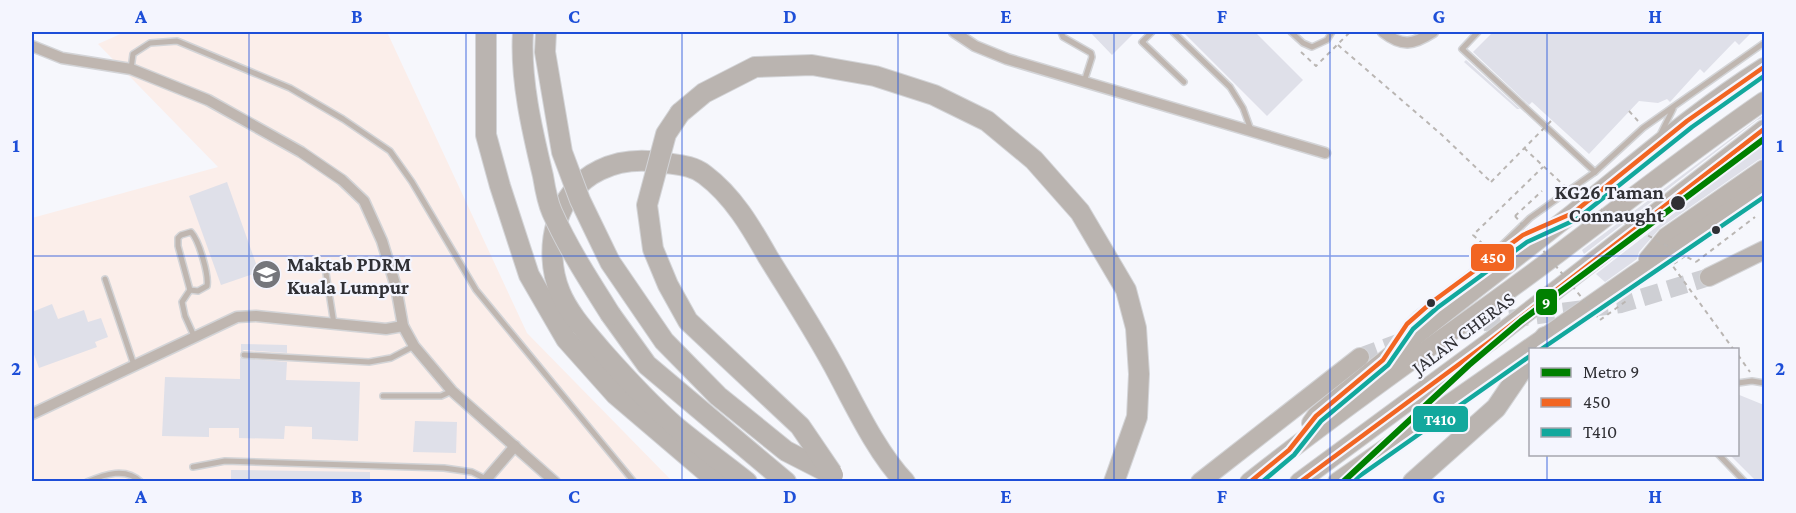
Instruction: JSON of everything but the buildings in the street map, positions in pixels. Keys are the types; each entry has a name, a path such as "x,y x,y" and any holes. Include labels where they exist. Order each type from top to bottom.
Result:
{"highway":[{"path":"486,32 486,135 529,275 566,339 616,395 718,482"},
{"path":"523,32 522,50 528,103 550,210 582,270 647,365 786,482"},
{"path":"546,32 545,52 561,152 580,200 610,262 664,341 718,396 786,451 836,478"},
{"path":"836,478 800,426 688,321 668,285 653,249 647,205 666,134 680,113 704,93 755,68 812,65 875,76 934,95 987,121 1034,160 1080,212 1126,290 1136,328 1139,374 1137,417 1114,482"},
{"path":"1289,450 1316,416 1383,360 1653,148 1764,67"},
{"name":"JALAN CHERAS","path":"1249,482 1289,450 1533,272 1701,144 1764,101"},
{"name":"JALAN CHERAS","path":"1299,482 1489,342 1764,129"},
{"path":"747,482 675,426 628,380 582,327 560,292 554,265 552,239 557,219 581,183 599,170 636,160 655,161 685,165 702,172 718,185 734,203 832,363 855,409 905,482"},
{"path":"1634,275 1666,237 1764,169"},
{"path":"1541,343 1634,275 1764,188"},
{"path":"1709,278 1764,250"},
{"path":"1337,482 1529,351"},
{"path":"1200,482 1360,357"},
{"path":"1413,482 1496,408 1529,359"}],"street":[{"path":"954,32 975,45 1007,59 1325,153"},
{"path":"1383,32 1394,40 1407,44 1433,32"},
{"path":"32,46 62,58 131,69 208,100 301,152 342,180 364,201 382,241 396,287 403,326 414,346 452,391 555,482"},
{"path":"32,414 237,317 255,316 386,329 403,326"},
{"path":"485,480 515,446"}],"lane":[{"path":"1061,32 1063,37 1091,53 1092,57 1084,82"},
{"path":"1152,32 1142,42 1184,82"},
{"path":"1173,32 1230,87 1243,108 1252,132"},
{"path":"1291,32 1303,43 1312,47 1327,40 1332,32"},
{"path":"1478,32 1462,49 1594,172"},
{"path":"131,69 133,54 150,43 177,41 290,88 343,119 390,151 412,182 476,290 634,482"},
{"path":"1479,267 1530,218 1594,172 1643,128 1764,43"},
{"path":"1653,148 1674,106"},
{"path":"1383,360 1407,324 1416,315 1523,235 1573,213"},
{"path":"190,290 198,291 208,283 196,239 191,232 178,238 178,246 190,290 182,302 185,316 194,336"},
{"path":"325,267 334,324"},
{"path":"105,279 134,365"},
{"path":"244,355 369,362 391,358 414,346"},
{"path":"1739,383 1752,381 1764,383"},
{"path":"383,396 441,396 452,391"},
{"path":"1720,456 1745,482"},
{"path":"193,466 225,461 444,468 472,472 485,480"},
{"path":"87,482 123,472 134,475 141,482"}],"path":[{"path":"1338,45 1442,135 1491,182 1552,120"},
{"path":"1629,111 1643,128"},
{"path":"1524,148 1573,194 1696,262 1755,217"},
{"path":"1484,244 1473,235 1544,167"},
{"path":"1542,191 1515,216 1600,320 1629,299"},
{"path":"1685,256 1672,265 1733,348"},
{"path":"1739,357 1747,367"}],"shaded area":[{"name":"Maktab PDRM Kuala Lumpur","path":"125,32 387,32 527,333 672,481 32,482 32,218 218,167 98,44"}],"tunnel":[{"path":"1456,326 1621,304 1709,277"},
{"path":"1360,357 1409,339"}],"metro line":[{"name":"9","path":"1343,482 1469,365 1521,321 1764,139"}],"transit line":[{"name":"450","path":"1250,482 1289,450 1316,416 1383,360 1407,324 1432,302 1523,235 1573,213 1687,121 1764,67"},
{"name":"T410","path":"1262,482 1294,455 1321,421 1388,365 1413,329 1437,308 1527,242 1577,219 1692,127 1764,76"},
{"name":"450","path":"1300,482 1489,342 1764,129"},
{"name":"T410","path":"1543,348 1764,197"},
{"name":"T410","path":"1351,482 1529,357"}],"place":[{"name":"KG26 Taman Connaught","path":"1678,203"},
{"name":"Maktab PDRM Kuala Lumpur","path":"266,275"}]}
